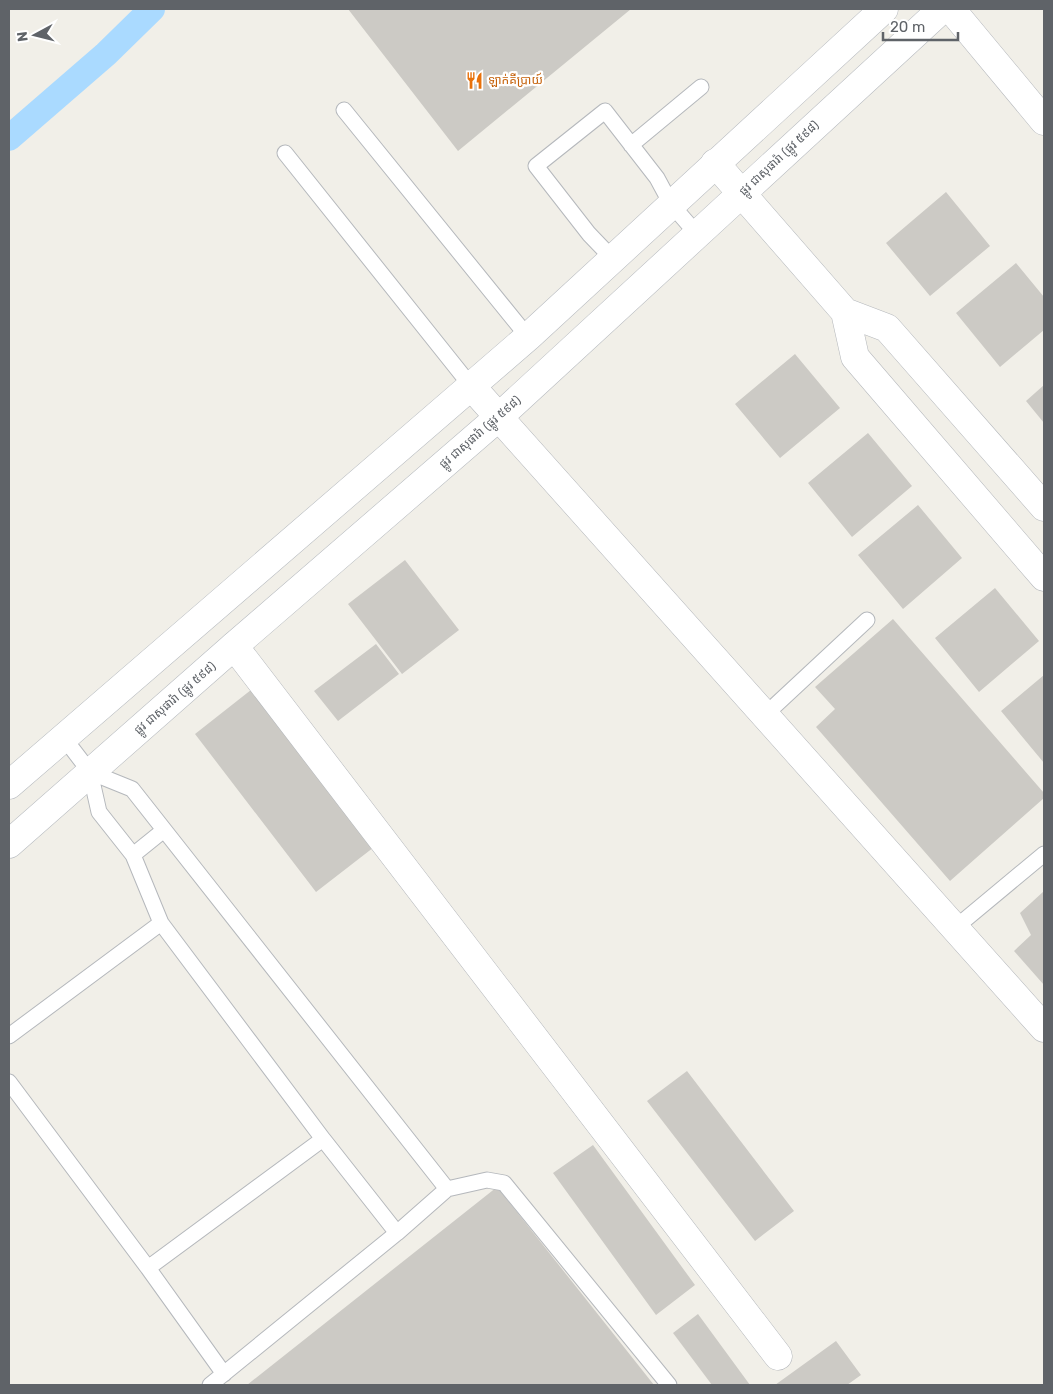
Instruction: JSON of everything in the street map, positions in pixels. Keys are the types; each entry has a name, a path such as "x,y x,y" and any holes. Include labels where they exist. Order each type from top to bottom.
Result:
{"street":[{"path":"9,785 528,338 612,258 884,9"},
{"name":"ផ្លូវ ជាសុផារ៉ា (ផ្លូវ ៥៩៨)","path":"9,844 500,416 942,9"},
{"path":"951,9 1044,121"},
{"path":"715,163 845,312 856,357 1044,577"},
{"path":"845,312 887,328 1044,507"},
{"path":"472,386 1044,1028"},
{"path":"234,646 778,1356"}],"lane":[{"path":"631,145 701,87"},
{"path":"344,110 528,338"},
{"path":"612,258 589,234 536,166 605,111 658,178 671,204 697,234"},
{"path":"285,153 472,386"},
{"path":"766,714 867,620"},
{"path":"64,738 90,772 99,812 133,855 162,923 323,1139 397,1233"},
{"path":"90,772 132,789 447,1189"},
{"path":"133,855 164,830"},
{"path":"955,928 1044,854"},
{"path":"9,1034 162,923"},
{"path":"9,1082 148,1268 224,1374"},
{"path":"148,1268 323,1139"},
{"path":"210,1385 397,1233 447,1189 487,1180 504,1183 669,1385"}],"building":[{"name":"ឡាក់គីប្រាយ៍","path":"348,9 631,9 458,151"},
{"path":"946,192 990,246 930,296 886,243"},
{"path":"1016,263 1044,297 1044,330 1000,367 956,313"},
{"path":"795,354 840,408 780,458 735,404"},
{"path":"1044,385 1044,423 1026,401"},
{"path":"868,433 912,486 852,537 808,483"},
{"path":"918,505 962,558 903,609 858,555"},
{"path":"405,560 459,630 402,674 348,604"},
{"path":"995,588 1039,641 979,692 935,638"},
{"path":"893,619 1044,793 1044,798 950,881 816,727 835,709 815,687"},
{"path":"376,644 399,674 338,721 314,691"},
{"path":"1044,675 1044,763 1001,711"},
{"path":"256,686 378,844 316,892 195,734"},
{"path":"1044,891 1044,985 1014,951 1031,935 1020,913"},
{"path":"687,1071 794,1211 755,1241 647,1101"},
{"path":"593,1145 695,1285 656,1315 553,1173"},
{"path":"497,1187 654,1385 247,1385"},
{"path":"698,1314 750,1385 712,1385 673,1333"},
{"path":"836,1341 861,1375 847,1385 775,1385"}],"waterway":[{"path":"9,138 106,54 152,9"}],"place":[{"name":"ឡាក់គីប្រាយ៍","path":"474,80"}]}
